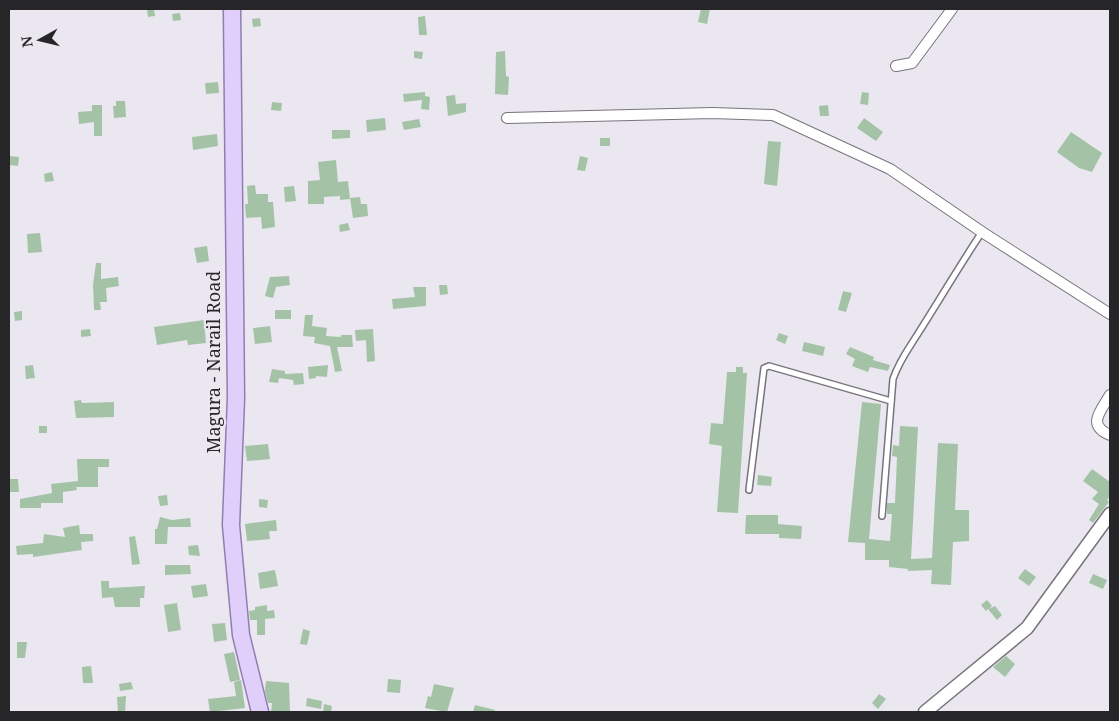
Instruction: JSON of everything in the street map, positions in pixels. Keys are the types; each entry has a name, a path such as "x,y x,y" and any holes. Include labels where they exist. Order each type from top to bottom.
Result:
{"main road":[{"name":"Magura - Narail Road","path":"232,9 236,398 231,525 240,635 260,712"}],"street":[{"path":"896,66 912,63 952,9"},
{"path":"507,118 713,113 773,115 890,169 982,232 1110,314"},
{"path":"1110,395 1097,419 1097,424 1101,431 1110,435"},
{"path":"924,712 1027,628 1110,514"}],"lane":[{"path":"882,516 893,379 900,359 919,333 937,301 982,232"},
{"path":"749,490 764,368 769,366 891,401"}],"building":[{"path":"147,9 154,9 155,16 148,17"},
{"path":"701,9 710,9 707,24 698,22"},
{"path":"180,13 181,20 173,21 172,14"},
{"path":"425,16 427,35 419,35 418,17"},
{"path":"260,18 261,26 253,27 252,19"},
{"path":"414,51 423,52 422,59 414,58"},
{"path":"505,51 506,76 509,77 508,95 495,94 496,52"},
{"path":"218,82 219,93 206,94 205,83"},
{"path":"425,92 425,96 430,97 429,110 421,109 422,100 404,102 403,94"},
{"path":"862,92 869,93 868,105 860,104"},
{"path":"455,95 456,104 466,103 466,112 448,116 446,96"},
{"path":"116,101 125,101 126,117 114,118 113,106 116,106"},
{"path":"272,102 282,103 281,111 271,110"},
{"path":"92,105 102,105 102,136 94,136 94,122 79,124 78,112 92,111"},
{"path":"828,105 829,116 820,116 819,106"},
{"path":"385,118 386,130 367,132 366,120"},
{"path":"864,118 883,132 876,141 857,128"},
{"path":"419,119 421,127 404,130 402,122"},
{"path":"332,130 350,130 350,138 332,139"},
{"path":"1071,132 1102,153 1092,172 1079,168 1057,152"},
{"path":"217,134 218,146 193,150 192,137"},
{"path":"600,138 610,138 610,146 600,146"},
{"path":"768,141 781,142 777,186 764,184"},
{"path":"10,156 19,157 18,166 9,165"},
{"path":"580,156 588,158 585,171 577,170"},
{"path":"336,160 338,182 348,181 350,199 340,200 340,196 324,197 324,204 308,204 308,181 320,180 318,162"},
{"path":"52,172 54,181 45,182 44,174"},
{"path":"255,185 256,194 268,194 268,202 273,202 275,227 262,229 261,217 246,218 245,204 248,204 247,186"},
{"path":"294,186 296,201 285,202 284,187"},
{"path":"360,197 361,204 367,204 368,216 353,218 350,198"},
{"path":"348,223 350,230 340,232 339,225"},
{"path":"40,233 42,252 28,253 27,234"},
{"path":"207,246 209,261 197,263 194,248"},
{"path":"96,263 101,263 101,279 118,277 119,286 106,288 107,302 100,302 101,310 94,310 93,285"},
{"path":"289,276 290,285 276,287 273,298 265,296 270,277"},
{"path":"439,285 447,285 448,294 440,295"},
{"path":"413,287 426,287 426,306 393,309 392,299 415,297"},
{"path":"843,291 852,293 846,312 838,310"},
{"path":"275,310 291,310 291,319 275,319"},
{"path":"22,311 22,320 15,321 14,312"},
{"path":"305,315 313,315 312,326 327,328 326,336 341,337 341,335 352,335 353,347 337,347 342,371 335,372 330,346 314,343 315,337 303,336"},
{"path":"204,320 206,343 188,345 187,340 157,345 154,327"},
{"path":"270,326 272,342 255,344 253,328"},
{"path":"90,329 91,336 81,337 81,330"},
{"path":"373,329 375,361 367,362 366,340 356,341 355,330"},
{"path":"779,333 788,336 785,344 776,340"},
{"path":"804,342 825,347 823,356 802,351"},
{"path":"850,347 874,357 873,360 890,365 888,371 870,367 868,372 852,366 855,359 846,354"},
{"path":"33,365 35,378 26,379 25,366"},
{"path":"328,365 327,377 316,376 316,378 309,379 308,367"},
{"path":"736,367 743,367 743,373 747,373 738,513 717,512 722,446 709,444 711,423 723,424 727,372 736,372"},
{"path":"272,369 285,371 285,374 303,373 304,384 294,385 293,380 279,378 278,383 269,382"},
{"path":"81,400 82,403 114,402 114,417 76,418 74,401"},
{"path":"862,402 881,404 869,539 890,541 892,514 887,514 887,503 895,503 897,457 892,456 893,445 899,446 900,426 918,427 911,559 932,558 938,443 958,444 955,510 969,510 969,541 953,542 951,585 931,584 932,570 908,571 908,569 889,567 889,560 865,560 865,543 848,542"},
{"path":"39,426 47,426 47,433 39,433"},
{"path":"268,444 270,459 247,461 245,446"},
{"path":"77,459 109,459 109,467 98,467 98,487 76,487 77,490 63,492 63,503 41,503 41,508 20,508 20,499 52,493 51,484 78,481"},
{"path":"1092,469 1110,482 1110,496 1107,500 1109,502 1093,523 1089,520 1099,504 1092,499 1098,492 1083,481"},
{"path":"758,475 772,477 771,486 757,485"},
{"path":"10,479 18,479 19,492 10,492"},
{"path":"167,495 168,505 160,506 158,496"},
{"path":"259,499 268,500 267,508 259,507"},
{"path":"746,515 778,515 778,524 802,526 801,539 779,538 779,534 745,534"},
{"path":"160,517 172,520 190,518 191,527 168,527 167,544 155,544 155,529 157,529"},
{"path":"276,520 277,531 269,531 270,539 247,541 245,524"},
{"path":"79,525 80,534 93,534 93,541 81,542 82,550 33,557 33,554 17,555 16,546 43,543 44,534 65,537 63,528"},
{"path":"135,536 140,564 132,565 129,537"},
{"path":"198,545 200,556 189,555 188,546"},
{"path":"165,565 190,565 191,574 165,575"},
{"path":"1025,569 1036,577 1029,586 1018,578"},
{"path":"275,570 278,586 260,589 258,573"},
{"path":"1093,574 1107,580 1103,589 1089,583"},
{"path":"101,581 109,581 109,588 145,586 144,598 140,598 140,607 115,607 113,597 102,598"},
{"path":"206,584 208,596 193,598 191,586"},
{"path":"987,600 992,606 989,609 995,606 1002,615 997,620 988,609 986,611 981,605"},
{"path":"177,603 181,630 168,632 164,605"},
{"path":"267,605 267,611 274,610 275,618 265,619 265,635 257,635 257,620 250,620 249,611 255,610 255,607"},
{"path":"225,623 227,640 214,642 212,624"},
{"path":"303,629 310,631 307,645 300,644"},
{"path":"17,642 27,642 25,658 17,658"},
{"path":"234,652 240,680 230,682 224,654"},
{"path":"1006,656 1015,664 1005,677 993,667"},
{"path":"91,666 93,683 83,683 82,667"},
{"path":"388,679 401,680 400,693 387,692"},
{"path":"241,680 245,708 210,712 208,699 236,696 234,682"},
{"path":"266,681 289,683 290,712 271,712 272,703 268,703 265,691"},
{"path":"131,682 133,689 120,691 119,684"},
{"path":"434,684 454,688 447,712 425,708 428,696 431,697"},
{"path":"879,694 886,699 878,709 872,703"},
{"path":"126,696 125,712 118,712 117,697"},
{"path":"307,698 322,701 321,709 306,706"},
{"path":"324,704 332,706 331,712 323,712"},
{"path":"475,705 495,710 494,712 473,712"}]}
